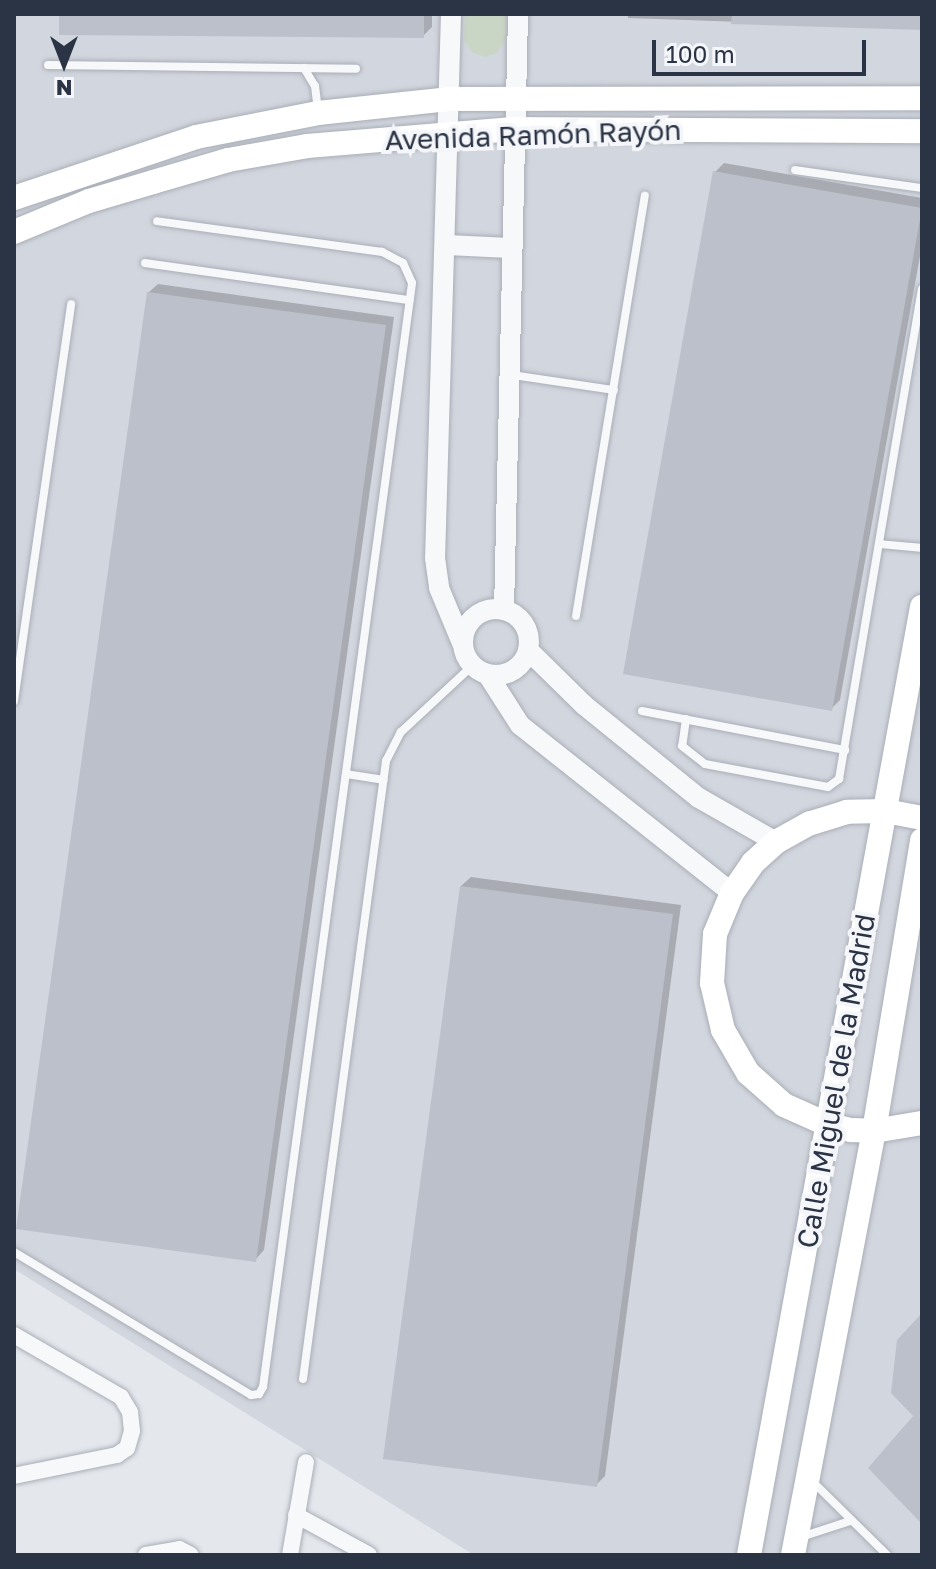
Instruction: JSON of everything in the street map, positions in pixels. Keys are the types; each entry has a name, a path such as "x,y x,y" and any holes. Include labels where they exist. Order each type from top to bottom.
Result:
{"main road":[{"name":"Avenida Ramón Rayón","path":"14,198 196,137 318,113 448,99 922,98"},
{"name":"Avenida Ramón Rayón","path":"14,232 89,201 228,160 307,146 447,132 513,129 920,132"},
{"name":"Calle Miguel de la Madrid","path":"749,1555 922,607"},
{"path":"922,818 886,811 847,812 810,823 776,842 753,863 732,893 715,934 712,983 723,1030 748,1073 784,1105 829,1125 874,1131 922,1123"},
{"name":"Calle Miguel de la Madrid","path":"795,1547 874,1131 922,840"}],"street":[{"path":"451,14 436,572 462,643 520,725 732,893"},
{"path":"504,610 518,14"},
{"path":"446,245 511,248"},
{"path":"462,643 466,626 478,614 504,610 524,625 528,650 584,705 699,798 776,842"},
{"path":"480,671 513,671 528,650"},
{"path":"14,1335 121,1397 132,1421 131,1439 123,1452 18,1472"},
{"path":"290,1555 306,1462"},
{"path":"296,1515 366,1554"},
{"path":"146,1555 179,1549 191,1555"}],"lane":[{"path":"48,65 356,69"},
{"path":"304,68 315,86 318,113"},
{"path":"795,170 922,188"},
{"path":"576,616 645,196"},
{"path":"14,1252 251,1395 259,1394 263,1387 409,300 409,271 395,256 382,252 157,221"},
{"path":"145,263 409,300"},
{"path":"686,719 684,749 705,764 828,787 839,779 922,289"},
{"path":"14,701 71,304"},
{"path":"508,375 614,390"},
{"path":"879,544 922,548"},
{"path":"303,1379 386,761 401,732 480,671"},
{"path":"642,711 845,750"},
{"path":"346,774 384,780"},
{"path":"808,1477 887,1555"},
{"path":"795,1547 850,1521"}],"shaded area":[{"path":"14,14 922,14 922,1555 474,1555 14,1269"}],"green space":[{"path":"465,14 506,14 506,38 497,53 485,57 472,52 464,40"}],"building":[{"path":"59,14 424,14 424,38 59,35"},
{"path":"732,14 922,14 922,30 731,24"},
{"path":"713,171 922,208 832,711 623,674"},
{"path":"147,292 386,325 256,1262 16,1229"},
{"path":"460,886 673,914 597,1487 383,1459"},
{"path":"922,1313 922,1524 868,1468 913,1416 891,1393 897,1340"}]}
